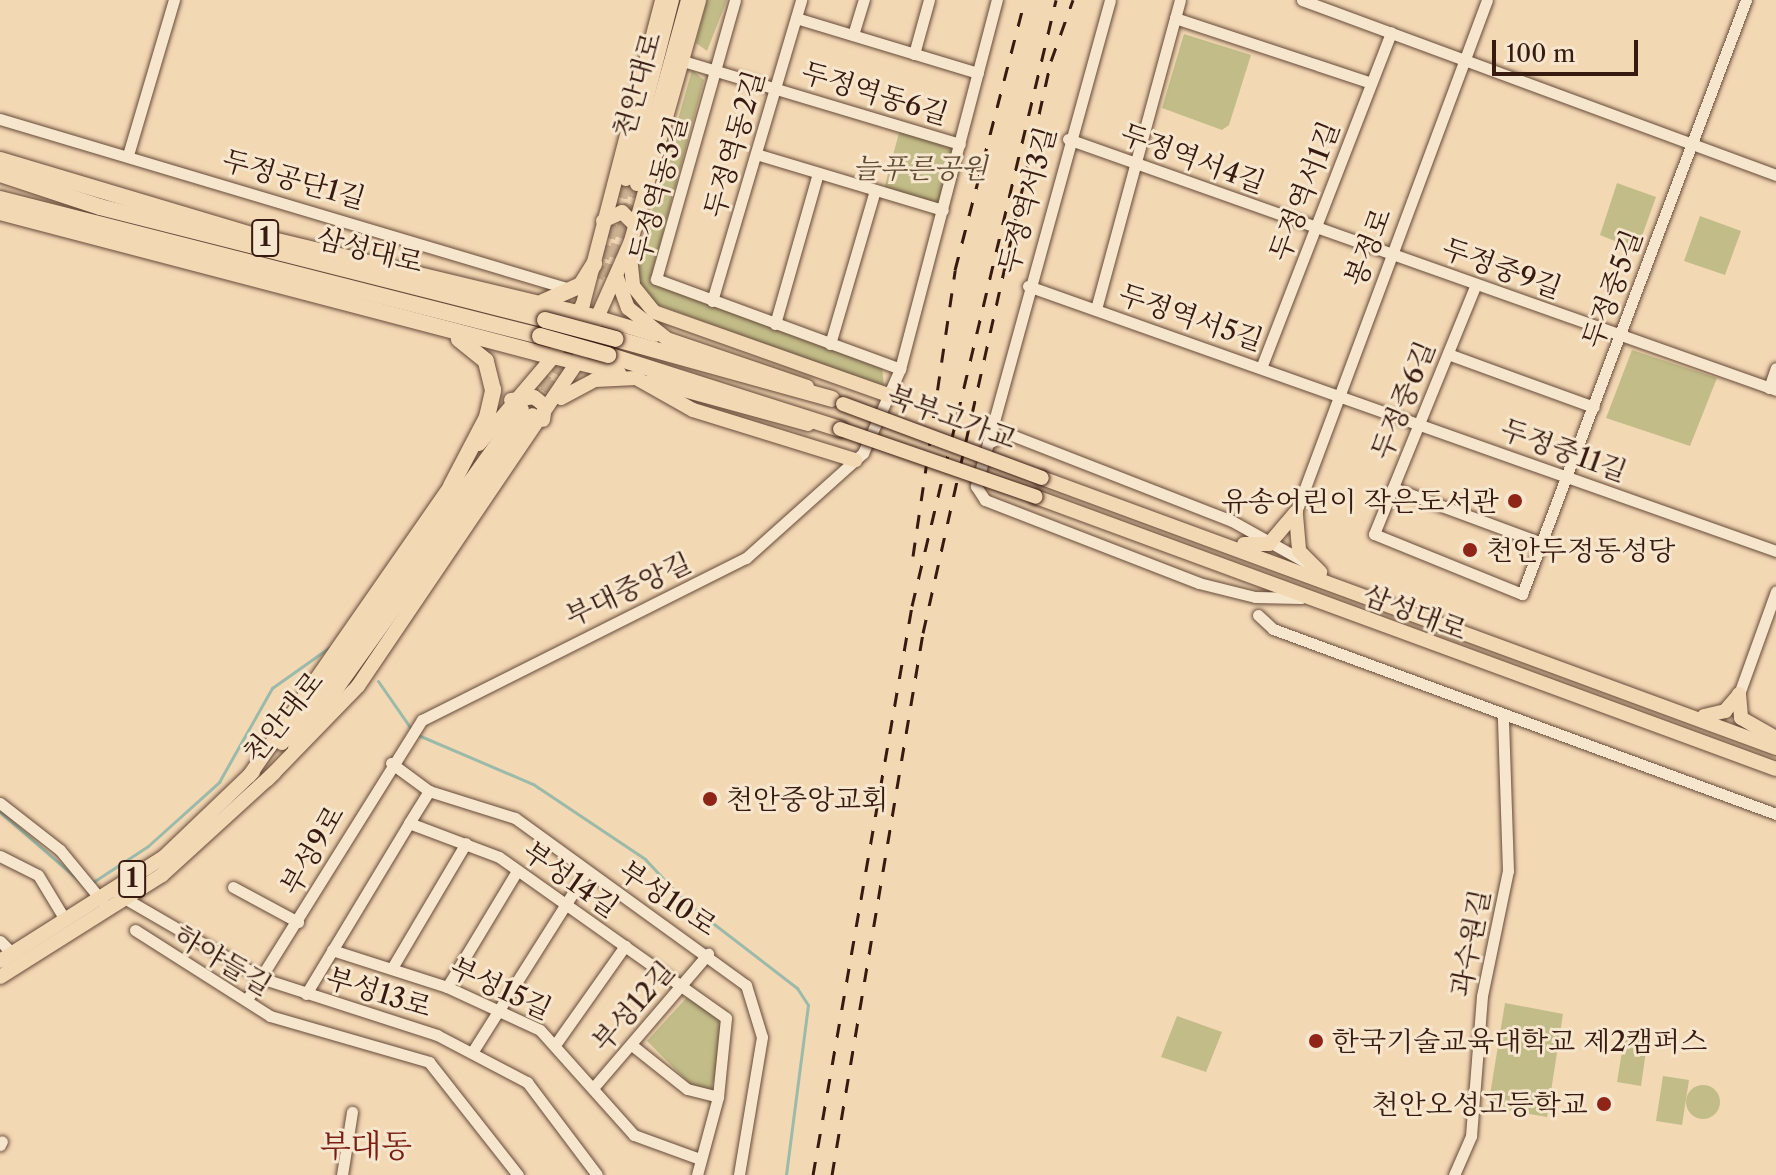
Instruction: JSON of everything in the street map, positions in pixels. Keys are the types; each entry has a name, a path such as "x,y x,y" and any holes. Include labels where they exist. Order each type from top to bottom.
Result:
{"highway":[{"name":"1","path":"0,160 252,235 599,318"},
{"name":"삼성대로","path":"0,174 100,207 542,328"},
{"name":"삼성대로","path":"0,199 542,328"},
{"name":"1","path":"0,212 440,329 480,353 492,376 487,417 451,486"},
{"path":"533,303 573,290 594,264"},
{"path":"542,328 838,401"},
{"path":"440,329 553,357"},
{"path":"612,347 840,429"}],"main road":[{"path":"532,410 553,357 578,314 594,264 610,190 662,0"},
{"name":"천안대로","path":"672,0 632,182 688,0"},
{"path":"577,363 634,234 699,0"},
{"path":"610,190 627,204 645,199"},
{"path":"603,221 622,212 634,234 633,286 654,312 891,396"},
{"path":"617,278 628,308 667,339"},
{"name":"북부고가교","path":"599,318 751,363 838,401 1042,478"},
{"path":"553,357 636,378 693,410 859,457"},
{"name":"1","path":"532,410 577,363"},
{"path":"451,486 532,410 581,384 636,378"},
{"name":"북부고가교","path":"636,378 840,429 1036,497"},
{"name":"천안대로","path":"4,951 64,918 193,834 306,716 532,410"},
{"name":"천안대로","path":"0,977 128,901 267,780 358,686 532,410"},
{"name":"삼성대로","path":"1042,478 1333,581 1698,716 1776,748"},
{"name":"1","path":"249,776 451,486"},
{"name":"삼성대로","path":"1036,497 1684,741 1776,769"},
{"path":"1225,542 1269,544 1296,512"},
{"path":"1296,512 1296,538 1308,563 1333,581"},
{"path":"1698,716 1725,711 1739,694"},
{"path":"1739,694 1741,718 1776,738"},
{"path":"1698,716 1776,738"},
{"path":"1684,741 1776,778"}],"street":[{"path":"128,155 174,0"},
{"name":"두정역동3길","path":"735,0 656,279 900,369"},
{"name":"두정역동2길","path":"712,301 801,0"},
{"path":"853,35 864,0"},
{"path":"914,54 929,0"},
{"path":"859,457 891,396 900,369 997,0"},
{"name":"두정역서3길","path":"1110,0 1068,139 976,486 985,500 1199,583 1255,597 1304,598"},
{"path":"1096,309 1180,0"},
{"path":"1302,0 1776,175"},
{"name":"봉정로","path":"1296,512 1337,395 1487,0"},
{"name":"두정중5길","path":"1522,594 1544,544 1746,0"},
{"path":"796,18 978,73"},
{"path":"1175,18 1371,83"},
{"name":"두정역서1길","path":"1261,368 1391,32"},
{"name":"두정역동6길","path":"683,61 960,144"},
{"name":"두정공단1길","path":"0,119 573,290"},
{"name":"두정역서4길","path":"1068,139 1392,254"},
{"path":"756,154 943,210"},
{"path":"775,324 818,173"},
{"path":"830,344 875,190"},
{"name":"두정중9길","path":"1392,254 1772,389"},
{"name":"두정중6길","path":"1476,284 1374,534 1522,594"},
{"name":"두정역서5길","path":"1028,286 1337,395"},
{"path":"1448,354 1594,407"},
{"path":"1772,389 1776,368"},
{"name":"두정중11길","path":"1337,395 1776,551"},
{"path":"995,414 1009,434 1232,521 1308,563"},
{"path":"988,443 1009,434"},
{"name":"부대중앙길","path":"400,746 415,726 496,677 746,558 859,457"},
{"path":"1393,488 1544,544"},
{"path":"1739,694 1776,591"},
{"path":"1258,615 1273,629 1503,717 1776,814"},
{"name":"과수원길","path":"1454,1175 1471,1136 1482,996 1508,871 1503,717"},
{"name":"부성9로","path":"248,998 264,979 400,746"},
{"name":"부성10로","path":"391,763 429,791 515,818 586,872 708,954 746,985 762,1017 739,1175"},
{"path":"306,994 429,791"},
{"path":"0,803 60,850 78,877 101,894 112,910"},
{"name":"부성14길","path":"409,823 466,843 517,871 726,1018 718,1097 697,1175"},
{"path":"392,968 466,843"},
{"path":"0,856 38,875 64,918"},
{"path":"447,987 517,871"},
{"path":"473,1051 503,1009 586,872"},
{"path":"233,887 298,922"},
{"name":"부성13로","path":"101,894 128,901 264,979 473,1051 527,1082 597,1175"},
{"name":"하야들길","path":"135,930 248,998 270,1016 429,1062 518,1175"},
{"path":"557,1042 625,946"},
{"name":"부성15길","path":"332,950 392,968 503,1009 557,1042 593,1088 651,1147 700,1159"},
{"name":"부성12길","path":"593,1088 633,1046 708,954"},
{"path":"633,1046 687,1089 718,1097"},
{"path":"342,1175 352,1112"}],"green space":[{"path":"707,0 727,0 707,51 696,43"},
{"path":"1184,34 1251,55 1229,125 1222,130 1162,108"},
{"path":"692,70 704,80 650,281 882,367 884,387 650,302 641,288 637,264"},
{"name":"늘푸른공원","path":"900,129 956,146 940,207 884,189"},
{"path":"1617,183 1656,197 1637,250 1600,235"},
{"path":"1700,216 1741,231 1725,275 1684,261"},
{"path":"1632,350 1717,378 1690,446 1606,418"},
{"path":"688,996 718,1018 724,1040 711,1090 695,1089 647,1041"},
{"path":"1505,1003 1563,1014 1547,1117 1488,1107"},
{"path":"1177,1016 1222,1032 1206,1072 1161,1057"},
{"path":"1625,1033 1648,1037 1641,1086 1617,1082"},
{"path":"1663,1076 1689,1080 1682,1125 1656,1121"},
{"path":"1703,1085 1715,1090 1720,1102 1715,1114 1703,1119 1691,1114 1686,1102 1691,1090"}],"waterway":[{"path":"90,884 148,846 219,782 272,688 330,647"},
{"path":"378,681 412,730"},
{"path":"418,735 533,784 645,859 684,901 797,988 808,1005 786,1175"},
{"path":"0,812 82,883"}],"tunnel":[{"path":"596,278 626,179"},
{"path":"608,278 637,184"},
{"path":"536,411 580,336"},
{"path":"526,403 555,361"}],"railway":[{"path":"913,556 955,270 1025,0"},
{"path":"813,1175 912,606 1056,0"},
{"path":"832,1175 923,633 1051,61 1073,0"}],"place":[{"name":"유송어린이 작은도서관","path":"1515,501"},
{"name":"천안두정동성당","path":"1470,550"},
{"name":"천안중앙교회","path":"710,799"},
{"name":"한국기술교육대학교 제2캠퍼스","path":"1316,1041"},
{"name":"천안오성고등학교","path":"1604,1104"}],"district":[{"name":"부대동","path":"366,1146"}]}
